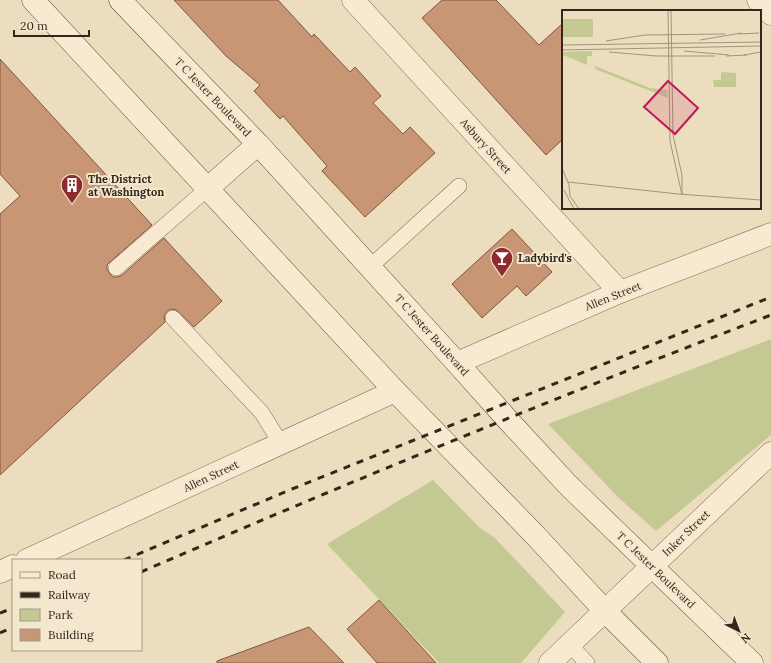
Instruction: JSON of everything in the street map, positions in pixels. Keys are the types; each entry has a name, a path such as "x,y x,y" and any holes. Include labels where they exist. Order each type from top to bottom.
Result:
{"main road":[{"path":"33,0 395,391 535,535 604,611 657,663"},
{"name":"T C Jester Boulevard","path":"120,0 258,144 568,485 752,663"},
{"path":"758,0 771,14"},
{"name":"Asbury Street","path":"362,3 620,292"},
{"path":"207,189 258,144"},
{"name":"Allen Street","path":"457,363 620,292 771,234"},
{"name":"Allen Street","path":"29,559 395,391"},
{"name":"Inker Street","path":"550,663 771,453"},
{"path":"0,572 12,566"}],"lane":[{"path":"370,267 459,186"},
{"path":"116,268 207,189"},
{"path":"173,318 262,413 281,444"},
{"path":"570,645 587,663"}],"green space":[{"path":"771,339 771,435 656,531 619,498 548,424"},
{"path":"433,480 480,528 494,537 565,612 521,663 439,663 327,544"}],"building":[{"path":"174,0 278,0 312,37 314,34 350,72 355,67 381,96 373,103 403,134 410,127 435,153 365,217 322,171 327,166 283,116 280,119 254,91 260,85 226,56"},
{"path":"442,0 496,0 539,45 562,24 562,140 546,155 422,18"},
{"path":"0,59 152,225 107,265 107,269 110,274 113,277 122,275 164,238 222,301 194,327 176,310 171,309 167,311 164,316 165,322 0,475 0,214 20,196 0,174"},
{"name":"Ladybird's","path":"512,229 552,272 526,296 517,286 482,318 452,284"},
{"path":"379,600 436,663 377,663 347,629"},
{"path":"309,627 344,663 217,663 217,661"}],"railway":[{"path":"126,559 292,489 771,297"},
{"path":"142,572 454,440 771,315"},
{"path":"0,613 12,608"},
{"path":"0,633 12,627"}],"place":[{"name":"The District at Washington","path":"72,204"},
{"name":"Ladybird's","path":"502,278"}]}
